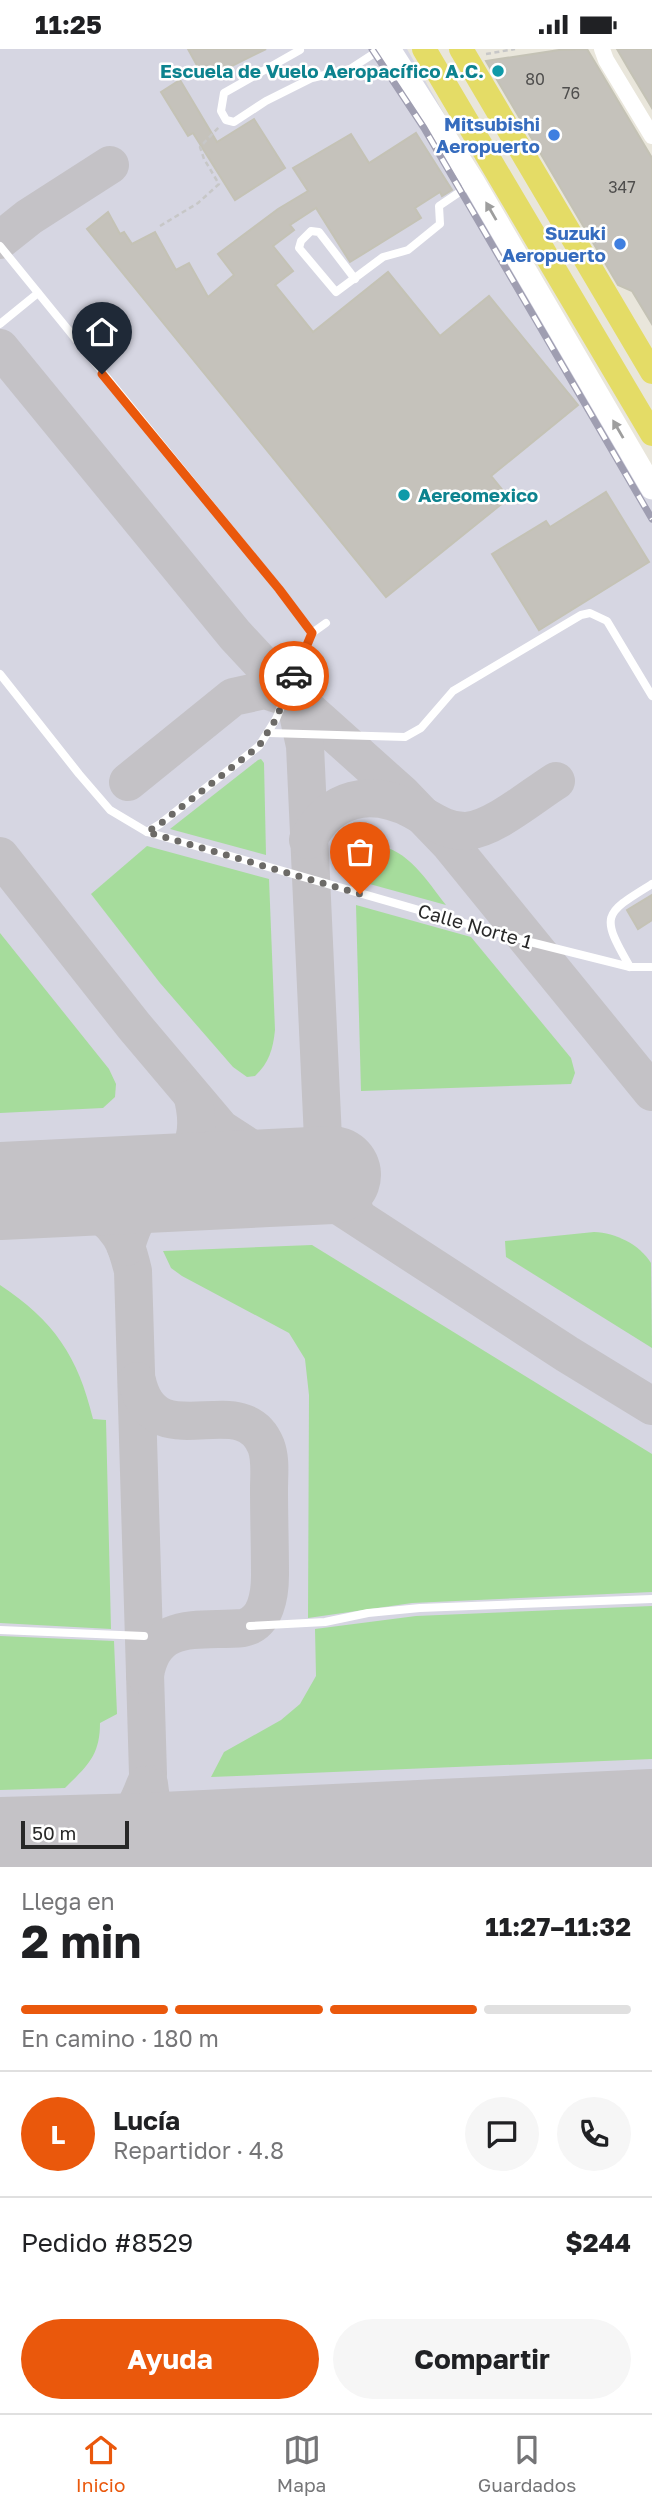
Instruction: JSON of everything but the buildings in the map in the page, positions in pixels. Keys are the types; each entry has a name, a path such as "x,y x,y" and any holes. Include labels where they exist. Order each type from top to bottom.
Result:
{"main road":[{"path":"424,49 652,434"},
{"path":"461,49 650,369"}],"street":[{"path":"388,49 474,183 652,488"},
{"path":"602,49 652,136"}],"lane":[{"path":"300,50 225,93 221,111 226,120 234,122 266,101 312,78 351,69 381,49"},
{"path":"433,49 652,416"},
{"path":"450,50 650,369"},
{"path":"355,279 319,232 311,231 300,241 299,248 334,290 339,291 355,279 383,257 408,250 440,224 439,206 474,183"},
{"path":"0,246 312,633"},
{"path":"0,324 38,293"},
{"path":"269,733 405,737 414,733 453,691 581,615 590,613 607,621 652,696"},
{"path":"147,832 259,746 269,733 312,633 326,623"},
{"name":"Calle Norte 1","path":"0,674 110,810 147,832 517,939 630,967 652,967"},
{"path":"630,967 615,940 610,919 621,902 652,884"},
{"path":"250,1626 325,1622 368,1613 420,1608 652,1599"},
{"path":"0,1630 144,1636"}],"path":[{"path":"492,53 514,49"},
{"path":"160,226 198,202 219,184 200,147 226,120"}],"shaded area":[{"path":"0,49 407,49 652,472 652,1867 0,1867"}],"green space":[{"path":"261,759 264,763 266,855 170,829 258,760"},
{"path":"376,845 407,859 446,905 355,880 359,858"},
{"path":"147,846 269,879 275,1030 270,1055 255,1076 247,1077 233,1067 160,983 91,894"},
{"path":"356,905 471,937 571,1058 575,1073 571,1084 361,1091"},
{"path":"0,933 109,1069 116,1084 115,1097 103,1108 0,1113"},
{"path":"594,1232 626,1241 640,1250 651,1263 652,1348 506,1257 505,1241"},
{"path":"312,1245 652,1454 652,1592 412,1603 308,1618 309,1395 305,1359 289,1333 182,1276 171,1268 163,1251"},
{"path":"0,1285 35,1312 61,1342 80,1377 93,1419 106,1420 111,1629 0,1623"},
{"path":"652,1606 652,1759 211,1777 224,1752 281,1720 300,1704 316,1676 315,1629 416,1616"},
{"path":"0,1636 114,1641 117,1714 100,1723 98,1744 91,1760 65,1788 0,1790"}],"taxiway":[{"path":"0,240 29,217 110,165"},
{"path":"0,348 235,635 288,692 402,794 449,843 652,1092"},
{"path":"128,782 233,697 265,690 286,697"},
{"path":"287,694 298,714 305,746 323,1139 333,1176 354,1209"},
{"path":"308,840 328,814 340,806 367,798 397,803 438,824 459,831 478,829 513,811 556,781"},
{"path":"0,856 134,1026 221,1129 567,1354 652,1406"},
{"path":"126,1185 159,1174 183,1159 191,1148 195,1135 193,1098"},
{"path":"126,1247 142,1209 153,1197 173,1186 210,1182 254,1183 306,1193"},
{"path":"24,1190 65,1197 90,1207 101,1215 122,1239 133,1271 148,1774 144,1833 135,1867"},
{"path":"137,1381 147,1404 161,1416 179,1421 238,1421 254,1429 266,1446 269,1456 270,1583 262,1614 251,1625 243,1628 195,1630 169,1637 158,1645 150,1657 145,1675"},
{"path":"149,1784 155,1810 164,1822 177,1830 210,1837 277,1836"},
{"path":"59,1843 91,1839 114,1831 131,1815 145,1785"}],"runway":[{"path":"0,1191 332,1175"},
{"path":"0,1846 652,1818"}],"railway":[{"path":"372,49 424,128 652,519"}],"way so far":[{"path":"294,676 269,733 259,746 147,832 360,894"}],"place":[{"name":"Escuela de Vuelo Aeropacífico A.C.","path":"498,71"},
{"name":"Mitsubishi Aeropuerto","path":"554,135"},
{"name":"Suzuki Aeropuerto","path":"620,244"},
{"name":"Aereomexico","path":"404,495"}],"route":[{"path":"102,374 312,633 294,676"}]}
